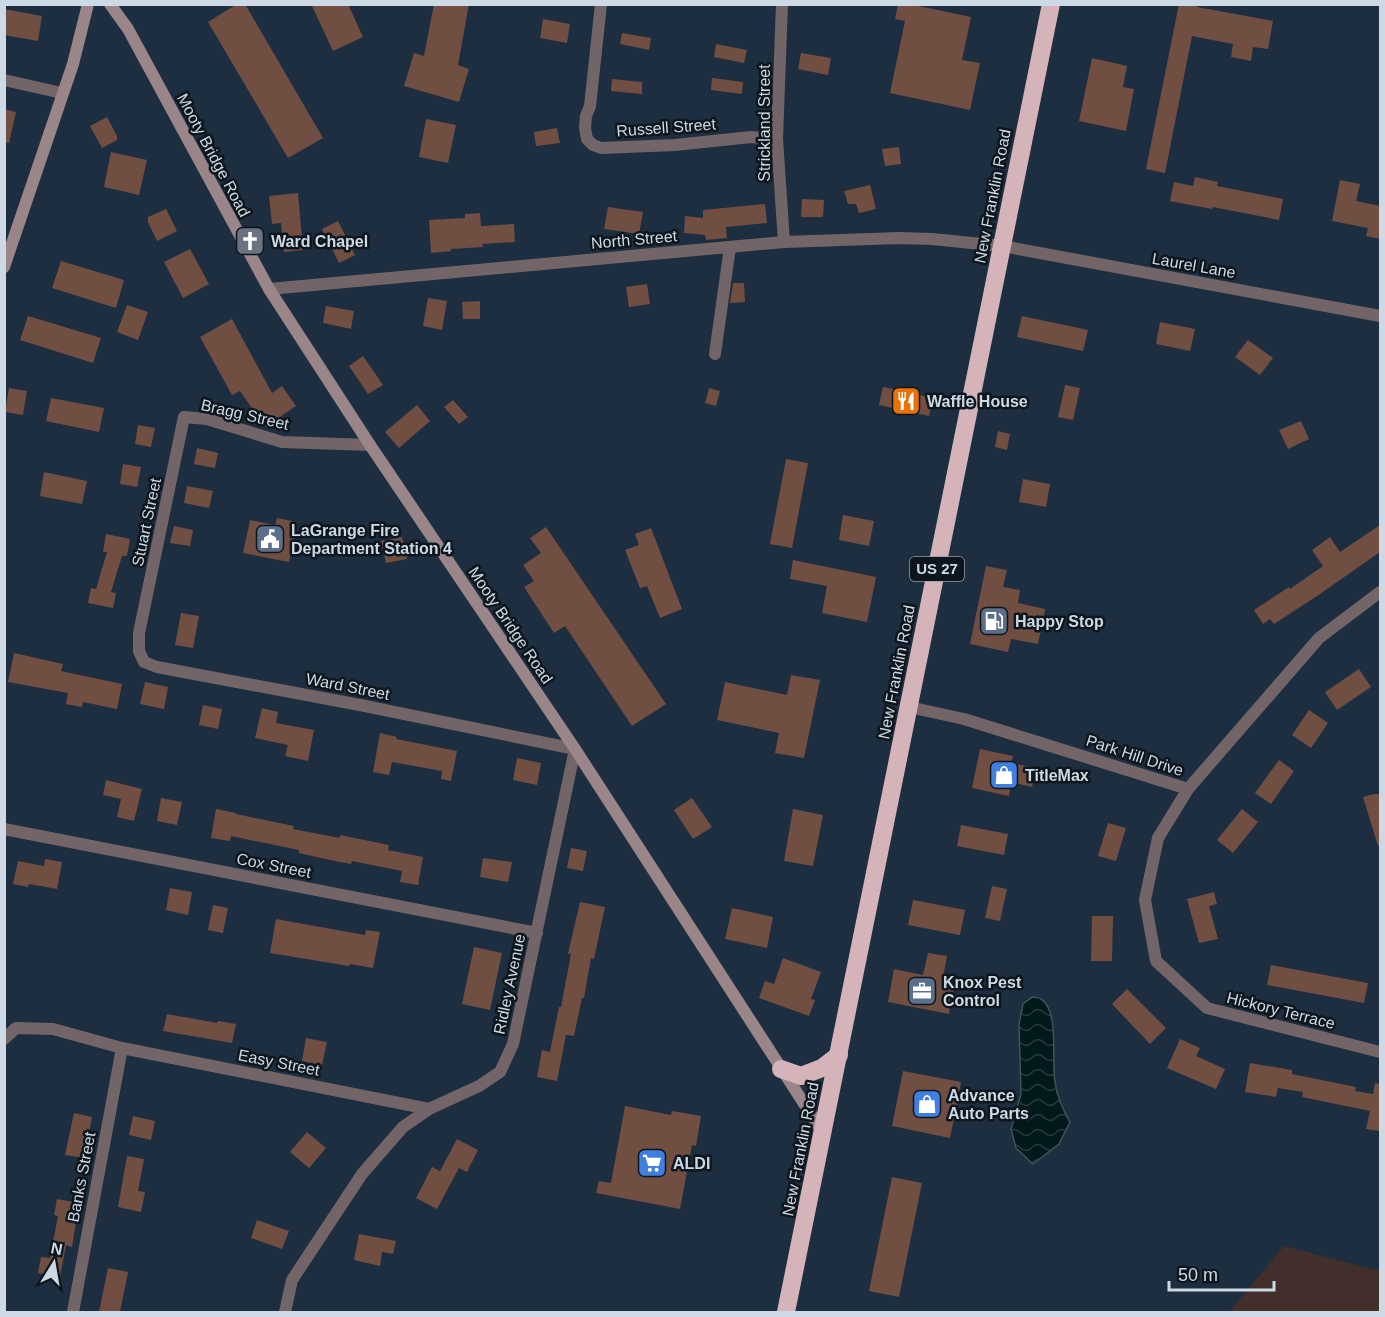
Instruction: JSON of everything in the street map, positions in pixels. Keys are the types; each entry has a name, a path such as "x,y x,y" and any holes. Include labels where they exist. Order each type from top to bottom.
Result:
{"highway":[{"name":"New Franklin Road","path":"786,1312 1051,4"},
{"path":"782,1069 801,1076 822,1068 838,1055"}],"street":[{"path":"4,267 75,54 88,4"},
{"name":"Mooty Bridge Road","path":"110,4 128,29 269,289 370,445 575,748 823,1133"},
{"name":"Russell Street","path":"601,4 590,106 585,128 588,139 593,145 601,148 675,145 751,137 777,139"},
{"name":"Strickland Street","path":"782,4 777,139 784,242"},
{"path":"4,80 62,93"},
{"name":"North Street","path":"269,289 784,242 899,238 1002,246"},
{"name":"Laurel Lane","path":"1002,246 1380,316"},
{"path":"715,354 730,247"},
{"name":"Bragg Street","path":"184,417 207,419 282,442 370,445"},
{"name":"Stuart Street","path":"139,633 184,417"},
{"name":"Park Hill Drive","path":"909,708 964,719 1188,789 1319,638 1380,592"},
{"name":"Ward Street","path":"139,633 139,651 144,662 157,667 575,748"},
{"name":"Ridley Avenue","path":"285,1312 292,1280 362,1174 403,1127 429,1108 479,1086 500,1072 513,1044 575,748"},
{"name":"Hickory Terrace","path":"1188,789 1158,838 1145,900 1156,961 1207,1008 1380,1052"},
{"name":"Cox Street","path":"4,829 537,933"},
{"name":"Easy Street","path":"4,1039 16,1028 53,1029 122,1047 429,1108"},
{"name":"Banks Street","path":"73,1312 122,1047"}],"shaded area":[{"path":"1284,1246 1380,1271 1380,1312 1229,1312"}],"water":[{"path":"1032,997 1041,999 1051,1014 1056,1088 1070,1122 1059,1144 1033,1164 1016,1148 1011,1129 1021,1094 1019,1024 1023,1004"}],"building":[{"path":"237,4 245,4 323,138 288,158 208,22"},
{"path":"311,4 348,4 363,37 333,51"},
{"path":"434,4 469,4 458,65 469,69 459,102 404,86 414,53 424,56"},
{"path":"898,4 909,4 971,17 962,60 980,63 970,110 890,93 905,21 895,19"},
{"path":"1179,4 1198,4 1197,7 1273,21 1268,49 1253,47 1251,61 1231,57 1233,44 1192,36 1165,173 1146,169"},
{"path":"4,9 42,16 38,41 4,35"},
{"path":"543,19 570,24 567,43 540,38"},
{"path":"622,33 651,38 649,50 620,44"},
{"path":"716,44 747,50 744,63 714,57"},
{"path":"801,53 831,58 828,75 798,69"},
{"path":"1092,58 1127,66 1123,87 1134,89 1126,131 1079,121"},
{"path":"712,78 743,82 742,94 711,90"},
{"path":"612,79 642,82 642,94 611,91"},
{"path":"4,109 16,112 9,143 4,142"},
{"path":"107,117 117,140 102,148 90,126"},
{"path":"426,119 456,125 448,163 419,157"},
{"path":"557,128 560,143 536,146 534,132"},
{"path":"899,147 901,164 885,166 882,149"},
{"path":"111,152 147,160 139,195 104,187"},
{"path":"1195,177 1218,182 1217,186 1283,199 1279,220 1170,201 1174,182 1193,186"},
{"path":"1340,180 1360,184 1356,201 1380,206 1380,239 1366,236 1368,228 1332,221"},
{"path":"870,185 876,209 859,213 856,204 848,204 844,191"},
{"path":"298,193 303,250 284,252 281,223 272,224 269,196"},
{"path":"802,199 824,200 823,217 801,217"},
{"path":"765,204 767,223 726,227 727,238 706,240 705,235 684,233 685,216 703,218 703,210"},
{"path":"608,207 643,212 639,234 604,229"},
{"path":"166,209 177,231 157,241 148,217"},
{"path":"480,213 481,226 514,224 515,242 482,244 483,247 431,253 429,220 465,218 465,214"},
{"path":"338,221 355,255 339,263 322,229"},
{"path":"190,249 209,284 183,298 164,262"},
{"path":"61,261 124,280 116,308 52,288"},
{"path":"733,283 744,283 745,302 730,303"},
{"path":"647,284 650,304 629,307 626,287"},
{"path":"428,298 447,301 442,330 423,326"},
{"path":"480,301 480,319 463,319 462,302"},
{"path":"127,305 148,312 138,340 117,332"},
{"path":"326,306 354,311 351,329 323,323"},
{"path":"28,316 101,338 93,363 20,340"},
{"path":"1022,316 1088,330 1083,351 1017,337"},
{"path":"232,319 272,393 282,386 296,406 265,427 240,391 232,395 200,337"},
{"path":"1160,322 1195,329 1190,351 1156,344"},
{"path":"1248,340 1273,358 1260,375 1235,357"},
{"path":"363,356 383,385 368,394 349,366"},
{"path":"1065,385 1080,388 1073,420 1058,417"},
{"name":"Waffle House","path":"883,387 933,398 929,416 879,405"},
{"path":"9,388 27,391 23,415 5,412"},
{"path":"709,388 720,391 716,406 705,403"},
{"path":"51,398 104,408 99,432 46,421"},
{"path":"453,400 468,417 459,424 444,407"},
{"path":"417,405 430,421 399,448 385,432"},
{"path":"1301,421 1309,439 1288,449 1279,430"},
{"path":"138,425 155,428 151,447 135,444"},
{"path":"998,431 1010,434 1007,450 995,447"},
{"path":"197,448 218,453 215,468 194,464"},
{"path":"786,459 808,463 792,548 770,544"},
{"path":"123,464 141,467 137,487 120,484"},
{"path":"44,472 87,481 82,504 40,496"},
{"path":"1023,479 1050,484 1046,507 1019,502"},
{"path":"187,486 213,491 209,508 184,503"},
{"path":"843,515 874,521 869,546 839,540"},
{"name":"LaGrange Fire Department Station 4","path":"277,518 297,522 289,562 243,553 250,520 275,525"},
{"path":"1380,525 1380,552 1274,624 1270,619 1263,624 1254,610 1323,566 1312,550 1330,537 1340,552"},
{"path":"174,526 193,530 190,546 170,543"},
{"path":"546,527 666,704 632,726 565,626 554,633 524,587 534,581 523,565 541,553 530,538"},
{"path":"651,528 682,609 660,618 647,586 640,588 625,550 639,545 635,534"},
{"path":"106,534 130,539 127,556 122,556 111,592 116,593 113,608 88,603 91,588 96,589 107,552 103,552"},
{"path":"402,537 407,559 386,563 381,541"},
{"path":"793,560 876,577 867,622 822,613 827,586 790,579"},
{"name":"Happy Stop","path":"986,566 1007,570 1003,587 1020,590 1018,603 1045,609 1038,644 1011,639 1008,652 970,644"},
{"path":"181,613 199,616 193,648 175,645"},
{"path":"14,653 63,664 61,671 122,684 117,709 83,702 82,707 66,704 68,693 8,682"},
{"path":"1359,669 1371,687 1337,710 1325,692"},
{"path":"791,675 820,680 804,758 775,753 779,733 717,720 725,682 787,695"},
{"path":"145,682 168,687 164,709 140,704"},
{"path":"203,705 222,709 218,729 199,725"},
{"path":"262,708 278,712 276,723 314,730 308,761 285,756 288,745 255,738"},
{"path":"1309,710 1328,723 1311,748 1292,735"},
{"path":"380,733 397,737 396,739 457,751 451,781 441,779 442,771 392,762 389,775 373,772"},
{"name":"TitleMax","path":"980,749 1013,756 1011,763 1036,768 1032,787 1011,782 1009,796 972,788"},
{"path":"517,758 541,763 537,785 513,780"},
{"path":"1279,760 1294,771 1271,804 1255,793"},
{"path":"106,780 142,789 134,821 117,817 121,799 103,795"},
{"path":"1380,794 1380,846 1378,846 1363,797"},
{"path":"161,798 182,802 177,825 157,821"},
{"path":"692,798 712,827 693,839 674,810"},
{"path":"216,809 294,826 293,829 340,838 340,835 389,845 388,850 423,857 418,885 400,882 402,871 352,861 351,864 335,861 299,853 299,850 231,836 230,841 211,838"},
{"path":"793,809 823,815 813,866 784,861"},
{"path":"1242,809 1258,822 1233,853 1217,840"},
{"path":"1108,823 1126,828 1116,861 1098,856"},
{"path":"961,825 1008,834 1004,855 957,846"},
{"path":"571,848 587,851 583,871 567,868"},
{"path":"483,858 512,862 508,882 480,877"},
{"path":"45,859 62,862 57,889 29,884 28,887 13,884 18,861 44,866"},
{"path":"992,886 1007,889 1000,921 985,918"},
{"path":"170,888 192,892 188,915 166,910"},
{"path":"1214,892 1217,904 1209,906 1218,939 1199,943 1187,899"},
{"path":"913,900 965,910 960,935 908,925"},
{"path":"580,902 605,907 574,1036 566,1035 557,1081 537,1077 542,1050 550,1052 559,1007 561,1007 571,954 568,954"},
{"path":"213,905 228,908 223,933 208,930"},
{"path":"732,908 773,917 767,948 725,939"},
{"path":"1092,916 1113,916 1112,961 1091,961"},
{"path":"276,919 365,935 366,930 380,932 373,968 270,953"},
{"path":"474,947 502,953 490,1010 462,1004"},
{"name":"Knox Pest Control","path":"928,953 947,956 943,978 955,981 949,1014 888,1002 894,969 923,975"},
{"path":"783,958 821,972 811,999 815,1000 809,1016 759,998 765,981 774,984"},
{"path":"1271,965 1368,983 1364,1003 1267,985"},
{"path":"1127,989 1166,1028 1150,1044 1112,1004"},
{"path":"167,1014 236,1024 232,1043 163,1031"},
{"path":"306,1038 327,1042 322,1065 302,1061"},
{"path":"1180,1039 1200,1048 1196,1056 1225,1069 1216,1089 1167,1068"},
{"path":"1250,1063 1292,1070 1292,1074 1356,1087 1355,1091 1373,1094 1375,1083 1380,1084 1380,1131 1366,1129 1370,1111 1302,1097 1303,1092 1278,1088 1276,1097 1245,1092"},
{"name":"Advance Auto Parts","path":"903,1071 961,1082 950,1138 892,1126"},
{"name":"ALDI","path":"625,1106 671,1115 672,1111 701,1116 696,1146 692,1145 680,1209 596,1193 599,1181 611,1183"},
{"path":"74,1113 92,1117 84,1158 65,1155"},
{"path":"133,1116 155,1121 151,1140 129,1135"},
{"path":"307,1132 326,1148 309,1168 290,1152"},
{"path":"457,1139 478,1150 467,1172 459,1168 437,1209 416,1198 432,1167 440,1171"},
{"path":"127,1156 144,1159 138,1191 145,1192 141,1212 118,1207"},
{"path":"892,1177 922,1183 899,1297 869,1291"},
{"path":"57,1199 79,1203 72,1247 66,1245 60,1277 38,1273 41,1257 50,1258 58,1216 54,1215"},
{"path":"257,1220 289,1231 282,1249 251,1238"},
{"path":"359,1234 396,1241 393,1254 382,1252 380,1266 354,1260"},
{"path":"108,1268 128,1272 120,1312 99,1312"}],"place":[{"name":"Ward Chapel","path":"250,241"},
{"name":"Waffle House","path":"906,401"},
{"name":"LaGrange Fire Department Station 4","path":"270,539"},
{"name":"Happy Stop","path":"994,621"},
{"name":"TitleMax","path":"1004,775"},
{"name":"Knox Pest Control","path":"922,991"},
{"name":"Advance Auto Parts","path":"927,1104"},
{"name":"ALDI","path":"652,1163"}]}
